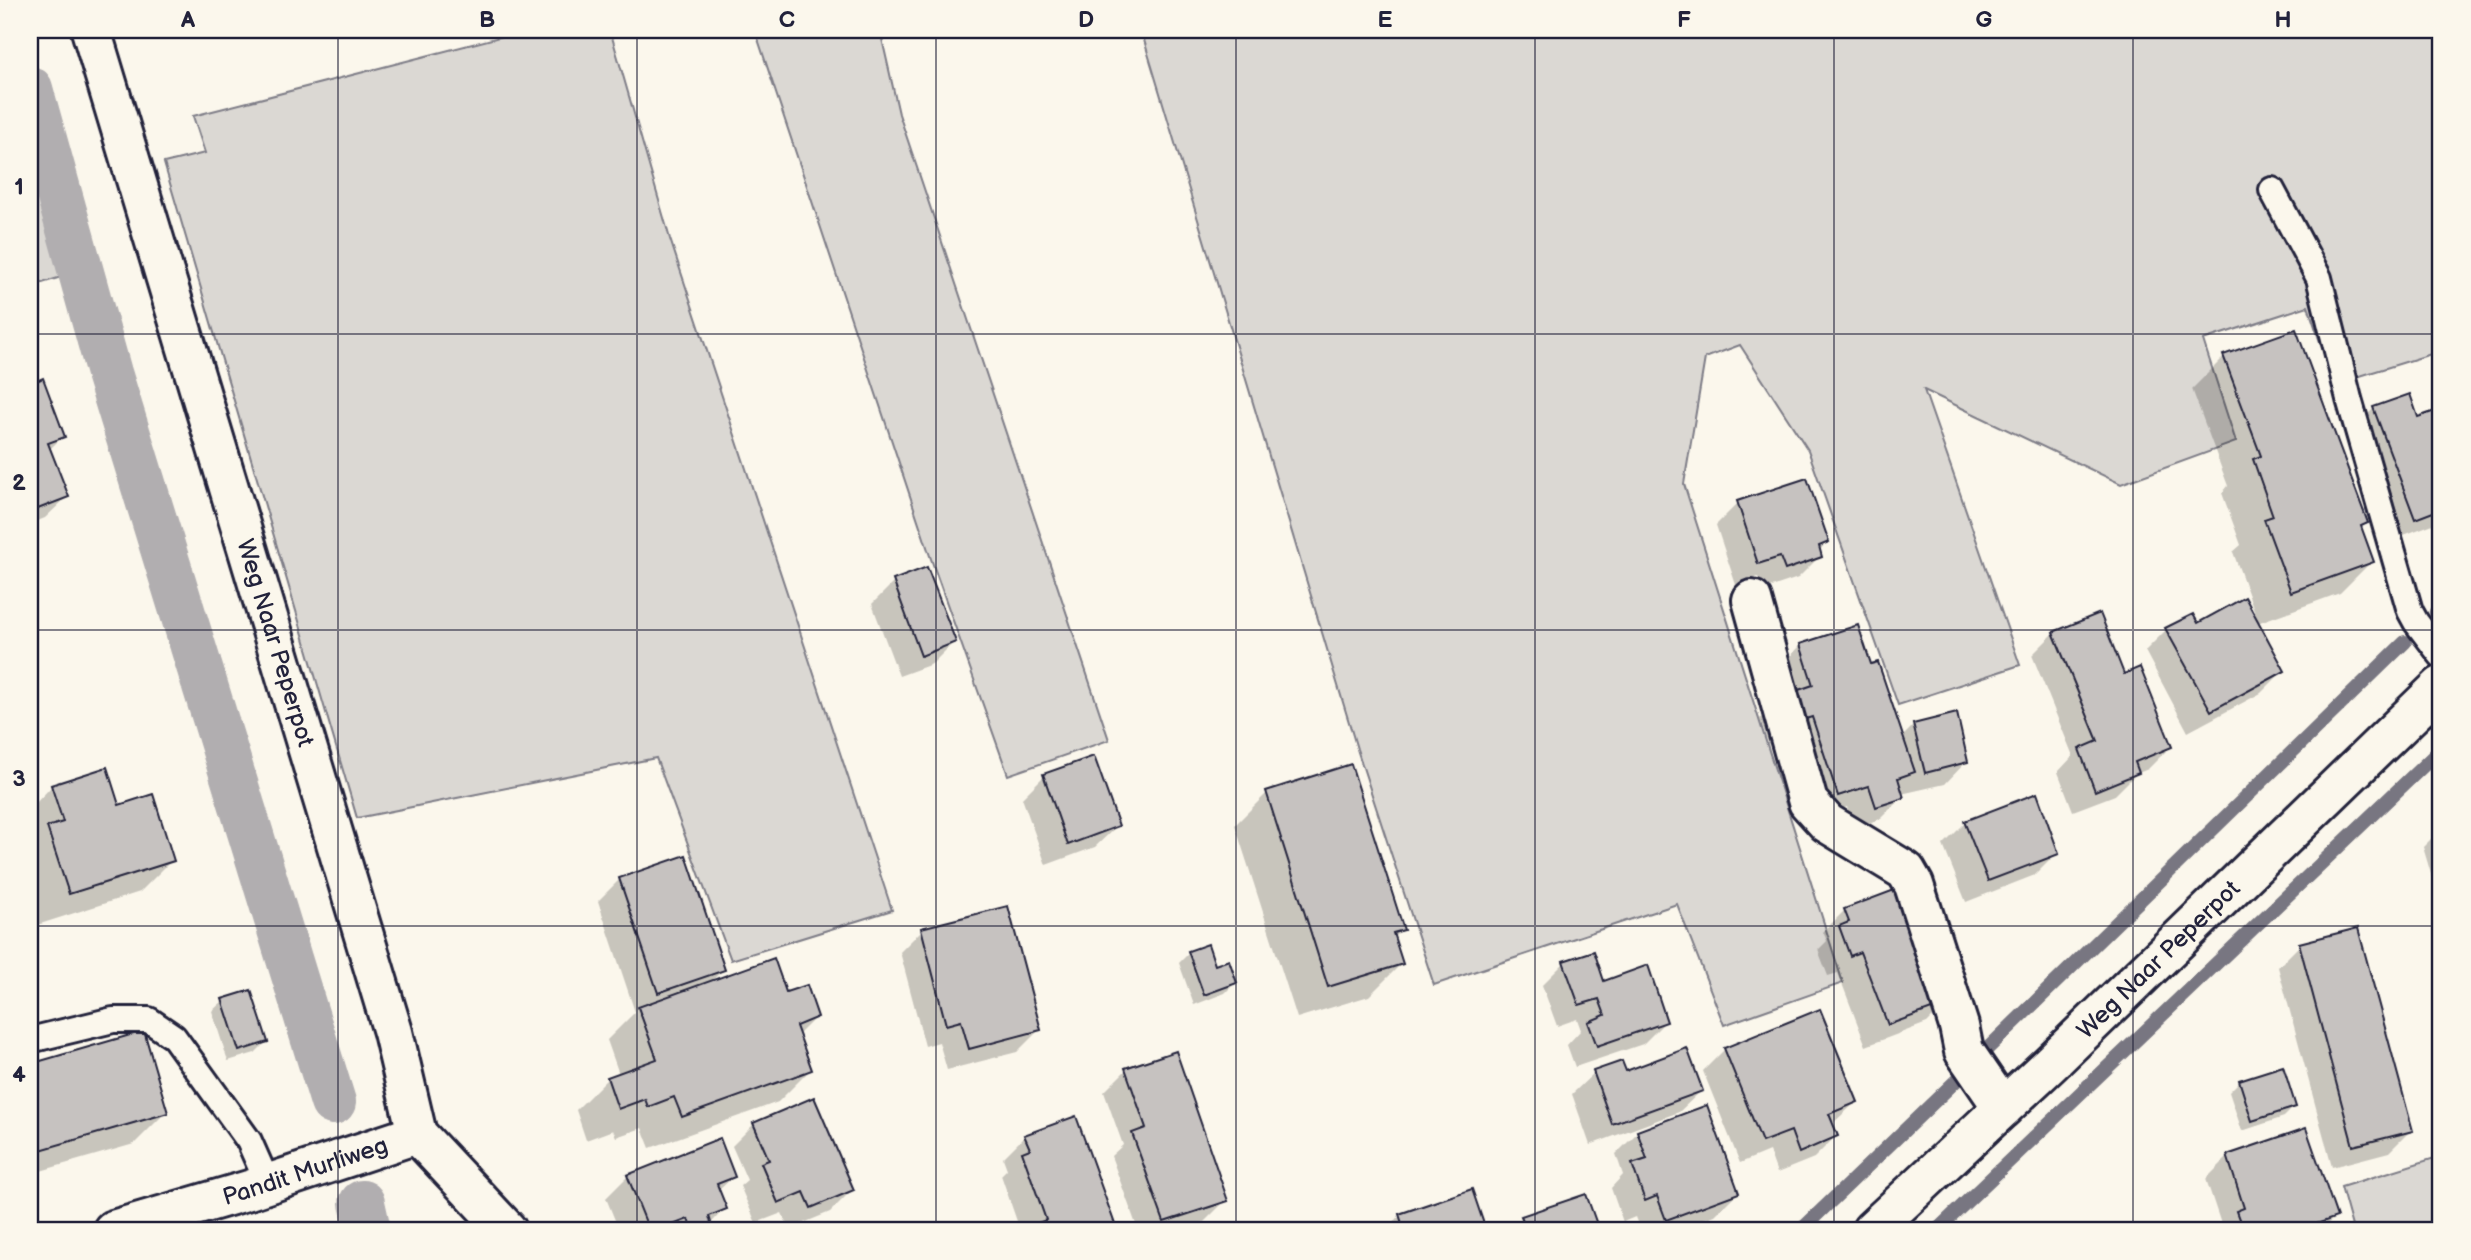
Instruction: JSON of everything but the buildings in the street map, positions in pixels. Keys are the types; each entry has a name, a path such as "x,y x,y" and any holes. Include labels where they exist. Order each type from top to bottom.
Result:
{"street":[{"name":"Weg Naar Peperpot","path":"91,30 393,1032 417,1134 507,1230"},
{"path":"1752,600 1808,802 1827,823 1906,871 1914,886 1959,1026 1964,1051 2003,1108"},
{"name":"Weg Naar Peperpot","path":"1872,1230 2003,1108 2441,686"},
{"name":"Pandit Murliweg","path":"113,1230 268,1184 417,1134"}],"lane":[{"path":"2272,190 2319,278 2349,399 2410,611 2441,655"},
{"path":"30,1040 113,1020 149,1020 174,1037 249,1141 268,1184"}],"shaded area":[{"path":"527,30 610,30 670,239 892,910 731,960 656,758 357,818 164,163 205,153 193,116"},
{"path":"755,30 880,30 899,114 1109,740 1008,775 930,556"},
{"path":"1141,30 2441,30 2441,351 2334,384 2308,306 2203,340 2236,442 2121,484 1924,390 2020,665 1898,705 1808,450 1740,345 1705,358 1684,484 1843,983 1724,1025 1677,904 1434,985 1357,749"},
{"path":"30,89 80,271 30,287"},
{"path":"2441,1156 2441,1230 2353,1230 2341,1187"}],"waterway":[{"path":"30,89 109,373 333,1102"},
{"path":"2436,612 2441,607"},
{"path":"1981,1055 2405,642"},
{"path":"1937,1230 2441,749"},
{"path":"1801,1230 1963,1074"},
{"path":"362,1203 368,1230"}]}
